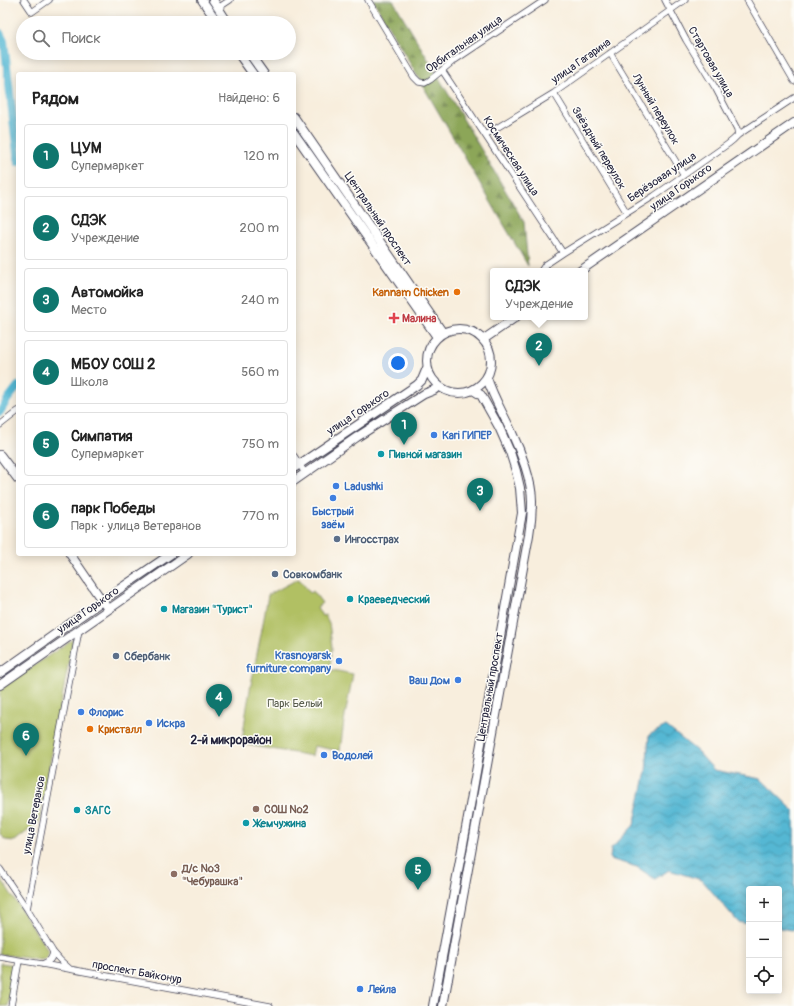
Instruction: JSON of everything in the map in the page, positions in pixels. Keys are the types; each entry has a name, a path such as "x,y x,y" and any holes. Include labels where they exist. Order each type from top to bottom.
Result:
{"main road":[{"path":"202,0 213,16"},
{"path":"212,0 223,16"},
{"path":"243,60 252,72"},
{"path":"254,60 263,72"},
{"name":"Центральный проспект","path":"296,120 440,335"},
{"name":"улица Горького","path":"584,268 794,122"},
{"name":"Центральный проспект","path":"296,136 440,335"},
{"path":"484,339 512,320"},
{"path":"459,328 467,329 484,339 492,359 487,378 481,385 473,390 457,393 439,386 427,368 428,352 431,344 440,335 451,329 459,328"},
{"name":"улица Горького","path":"297,466 417,385 422,380 427,368"},
{"name":"Центральный проспект","path":"443,1006 532,515 532,499 525,468 513,434 490,389 487,378"},
{"name":"улица Горького","path":"296,480 357,437 439,386"},
{"name":"Центральный проспект","path":"433,1006 522,514 520,488 510,452 490,410 481,395 473,390"},
{"path":"0,454 16,476"},
{"path":"520,488 530,486"},
{"path":"71,556 108,609"},
{"name":"улица Горького","path":"0,673 168,556"},
{"name":"улица Горького","path":"0,685 185,556"},
{"path":"487,708 497,710"}],"street":[{"path":"24,0 32,12 49,0"},
{"path":"218,8 230,0"},
{"name":"Орбитальная улица","path":"368,0 414,77 419,82 425,83 452,62 545,0"},
{"name":"Стартовая улица","path":"664,0 716,89 737,129 738,135"},
{"name":"улица Гагарина","path":"485,134 554,93 685,0"},
{"path":"747,0 794,81"},
{"name":"Лунный переулок","path":"610,53 684,175"},
{"name":"Космическая улица","path":"442,70 563,253"},
{"name":"Звёздный переулок","path":"554,93 627,213"},
{"name":"Берёзовая улица","path":"543,268 563,253 684,175 738,135 794,98"},
{"path":"0,425 16,413"},
{"path":"297,466 305,473"},
{"name":"улица Ветеранов","path":"27,909 79,630"},
{"path":"0,869 27,909 53,952 72,970"},
{"path":"42,964 50,960 53,952"},
{"name":"проспект Байконур","path":"0,957 270,1006"},
{"path":"11,1006 19,961"}],"green space":[{"path":"373,0 393,0 524,222 528,266"},
{"name":"Парк Белый","path":"298,579 310,593 313,591 322,603 317,607 322,616 325,615 329,623 332,648 330,667 327,669 353,674 340,751 314,746 312,756 242,744 247,707 268,595"},
{"path":"73,639 39,822 15,841 5,840 0,835 0,689"},
{"path":"0,877 48,951 48,955 45,959 40,960 0,954"},
{"path":"0,963 16,965 8,1006 0,1006"}],"water":[{"path":"666,726 698,752 714,770 761,779 794,811 794,929 782,928 782,886 746,886 746,923 738,922 702,880 669,870 655,879 637,867 610,859 611,849 634,825 646,772 649,735"}],"waterway":[{"path":"0,33 4,41 16,145"},
{"path":"0,412 16,389"}],"place":[{"name":"Kannam Chicken","path":"457,292"},
{"name":"Малина","path":"394,318"},
{"name":"СДЭК","path":"539,366"},
{"name":"Kari ГИПЕР","path":"434,435"},
{"name":"ЦУМ","path":"404,445"},
{"name":"Пивной магазин","path":"381,454"},
{"name":"Ladushki","path":"336,486"},
{"name":"Быстрый заём","path":"333,498"},
{"name":"Автомойка","path":"480,511"},
{"name":"Ингосстрах","path":"337,539"},
{"name":"Совкомбанк","path":"275,574"},
{"name":"Краеведческий","path":"350,599"},
{"name":"Магазин \"Турист\"","path":"164,609"},
{"name":"Сбербанк","path":"116,656"},
{"name":"Krasnoyarsk furniture company","path":"339,661"},
{"name":"Ваш Дом","path":"458,680"},
{"name":"Флорис","path":"81,712"},
{"name":"МБОУ СОШ 2","path":"219,717"},
{"name":"Искра","path":"149,723"},
{"name":"Кристалл","path":"90,729"},
{"name":"Водолей","path":"324,755"},
{"name":"парк Победы","path":"26,756"},
{"name":"СОШ №2","path":"256,809"},
{"name":"ЗАГС","path":"77,810"},
{"name":"Жемчужина","path":"246,823"},
{"name":"Д/c №3 \"Чебурашка\"","path":"174,874"},
{"name":"Симпатия","path":"418,890"},
{"name":"Лейла","path":"360,989"}],"district":[{"name":"2-й микрорайон","path":"231,740"}]}
